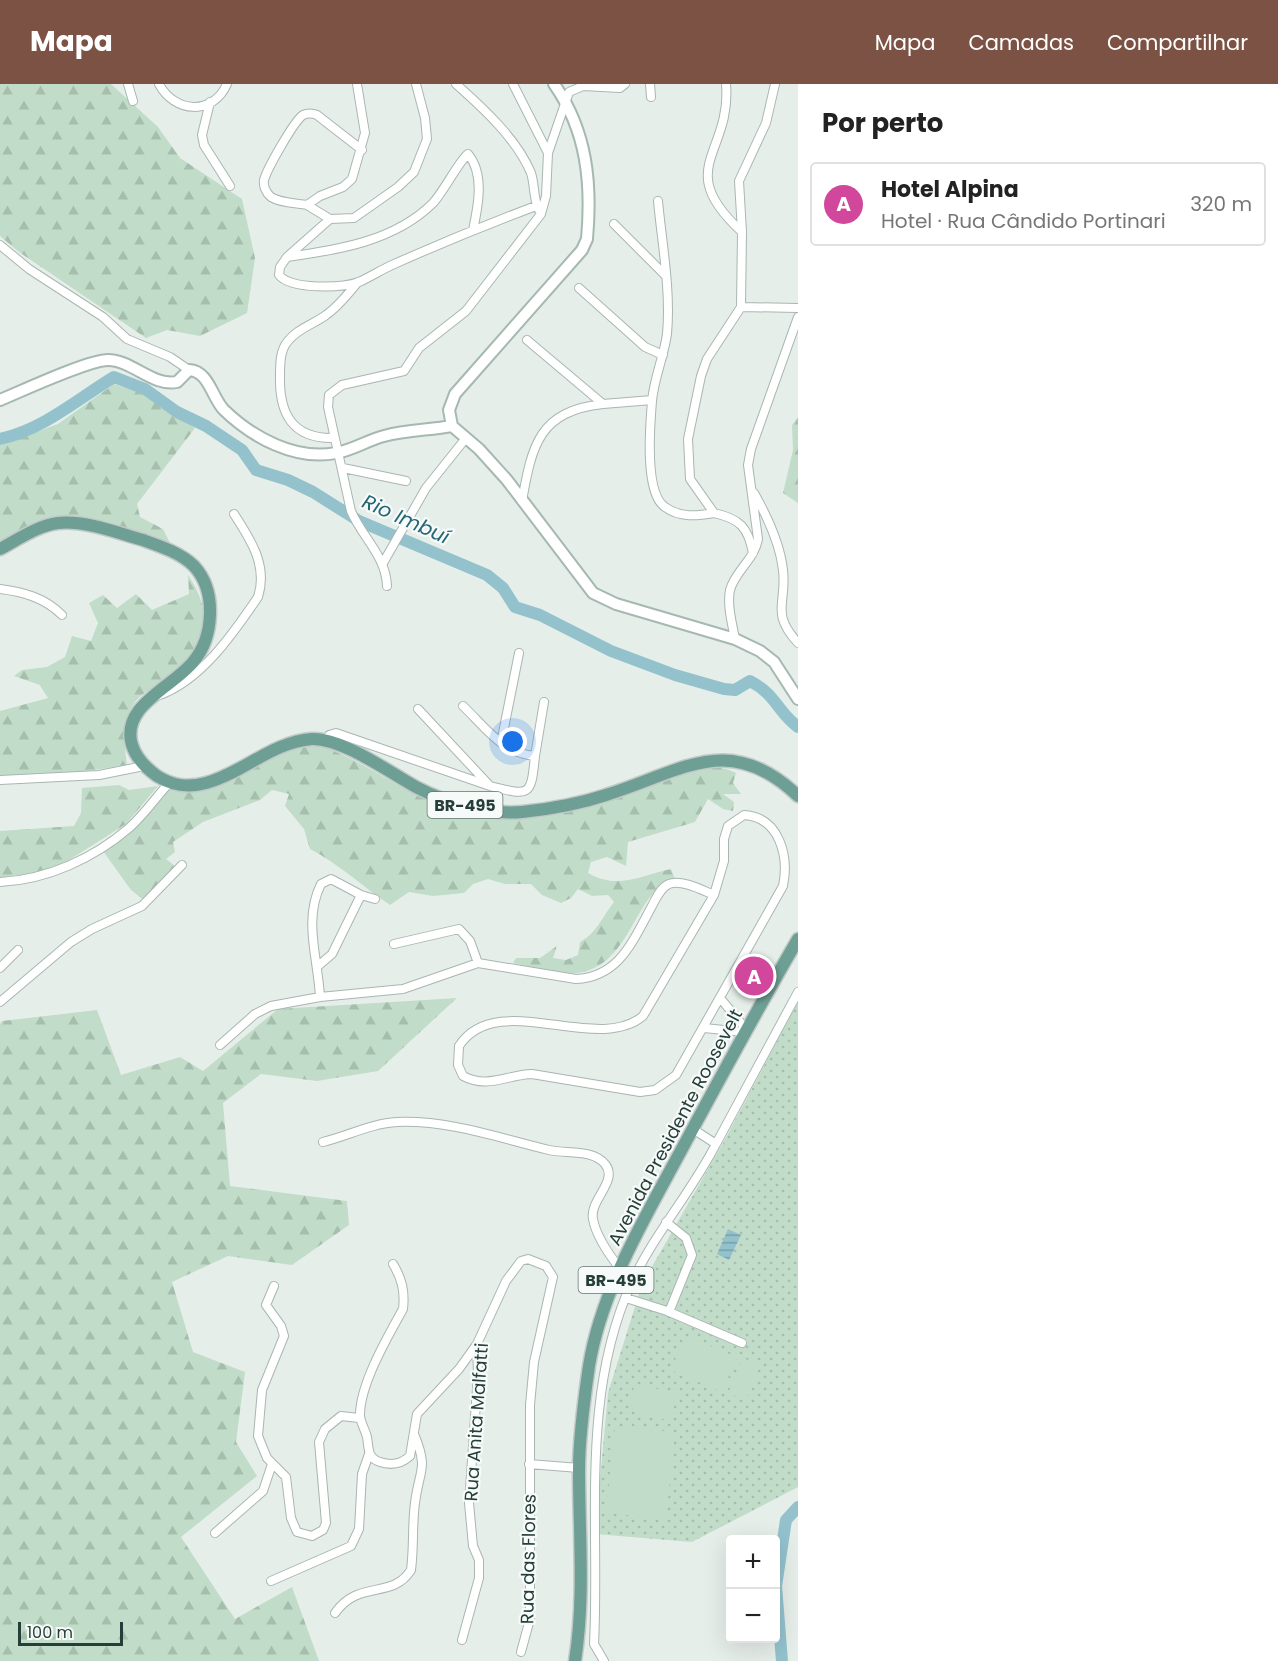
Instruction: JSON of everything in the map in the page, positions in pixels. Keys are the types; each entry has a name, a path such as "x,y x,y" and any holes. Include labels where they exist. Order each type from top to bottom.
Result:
{"main road":[{"path":"0,549 50,525 70,524 154,544 174,553 194,567 207,592 211,613 203,646 196,660 182,675 142,706 130,730 132,748 144,766 169,783"},
{"name":"BR-495","path":"169,783 189,787 208,783 293,741 316,739 354,753 420,789 488,811 515,813 570,805 608,795 687,765 707,760 727,760 761,770 779,779 798,796"},
{"name":"Avenida Presidente Roosevelt","path":"575,1661 580,1596 579,1468 590,1364 597,1333 621,1270 745,1030 798,939"}],"street":[{"path":"128,84 133,101"},
{"path":"159,84 171,101 187,108 210,102 220,95 227,84"},
{"path":"308,205 320,196 347,185 362,150 365,133 357,84"},
{"path":"362,150 317,115 311,113 301,117 271,165 264,181 264,187 270,196 278,200 308,205 330,219 354,218 398,187 414,172 427,140 425,118 416,84"},
{"path":"456,84 495,122 517,149 531,173 537,206 541,214"},
{"path":"513,84 548,153"},
{"path":"554,84 567,103 584,146 588,227 585,246 455,394 449,410 452,426 507,480 579,575 599,597 735,639 760,651 774,662 798,699"},
{"path":"387,586 383,562 358,526 351,511 328,407 329,395 334,390 365,379 404,371 418,348 466,311 541,214 546,196 548,153 569,92 574,88 596,86 620,88 625,84"},
{"path":"650,84 651,97"},
{"path":"726,84 723,126 710,156 707,179 708,188 719,209 742,232"},
{"path":"714,513 707,507 690,479 688,439 700,376 707,359 741,307 742,232 739,182 766,123 776,84"},
{"path":"210,102 202,135 204,145 230,186"},
{"path":"287,257 361,243 388,233 413,219 438,196 468,154 472,160 479,187 473,230"},
{"path":"658,201 666,276 667,332 652,400 651,452 656,495 663,506 675,513 691,516 714,513 729,517 745,527 753,553"},
{"path":"330,219 287,257 278,272 283,280 338,286 358,282 473,230 537,206"},
{"path":"614,224 666,276"},
{"path":"0,245 28,269 103,317 127,339 170,357 204,378 216,401 225,411 271,444 300,452 337,453 384,436 452,426"},
{"path":"334,438 320,438 308,434 284,412 280,399 281,355 290,338 328,314 358,282"},
{"path":"579,288 645,347 663,355"},
{"path":"741,307 798,308"},
{"path":"735,639 729,600 731,588 757,548 758,529 748,465 751,449 798,317"},
{"path":"527,340 603,404"},
{"path":"0,400 99,361 117,361 166,383 177,382 189,370"},
{"path":"522,501 530,458 541,432 574,408 652,400"},
{"path":"383,562 434,477 466,438"},
{"path":"343,468 384,479 406,481"},
{"path":"750,486 770,525 783,570 781,616 798,643"},
{"path":"153,698 173,691 189,678 219,647 258,597 262,586 257,555 234,514"},
{"path":"0,589 21,591 35,597 62,615"},
{"path":"501,743 519,653"},
{"path":"328,742 329,735 336,733 353,737 490,786 516,793 529,789 532,785 544,702"},
{"path":"464,706 501,743 517,754 535,756"},
{"path":"418,709 490,786"},
{"path":"0,780 99,775 144,766"},
{"path":"0,882 24,881 48,874 102,848 130,827 169,783"},
{"path":"744,815 754,816 765,821 775,833 785,854 786,871 783,886 720,999 676,1075 655,1090 623,1090 532,1074 518,1075 484,1084 463,1076 458,1065 459,1046 463,1040 473,1032 500,1023 546,1023 597,1029 623,1027 636,1022 648,1010 714,895 724,861 724,839 728,826 744,815"},
{"path":"0,1002 71,942 92,929 142,906 182,865"},
{"path":"320,997 318,966 310,926 313,905 321,884 331,879 361,895 375,899"},
{"path":"220,1045 242,1024 263,1010 320,997 403,989 478,963 576,979 591,978 615,966 625,955 658,894 666,885 681,884 714,895"},
{"path":"318,966 332,954 361,895"},
{"path":"394,944 459,929 470,942 478,963"},
{"path":"0,968 18,950"},
{"path":"604,1661 594,1644 592,1524 599,1408 606,1363 626,1298 666,1222 716,1144 798,992"},
{"path":"720,999 745,1030"},
{"path":"704,1028 745,1030"},
{"path":"323,1142 385,1123 416,1122 451,1126 561,1152 589,1155 605,1164 609,1171 606,1184 593,1206 592,1218 606,1249 621,1270"},
{"path":"693,1129 716,1144"},
{"path":"666,1222 686,1238 692,1255 669,1312"},
{"name":"Rua Anita Malfatti","path":"462,1640 479,1578 479,1560 473,1546 469,1503 478,1374 477,1344 506,1281 515,1268 528,1259 546,1266 553,1277 534,1362 529,1464"},
{"path":"271,1581 351,1546 359,1529 362,1473 369,1454 365,1431 359,1418 364,1389 403,1309 405,1295 402,1281 393,1264"},
{"path":"274,1286 266,1305 284,1336 262,1390 258,1436 262,1450 272,1464 286,1477 292,1524 297,1532 304,1535 318,1534 323,1530 327,1516 319,1442 321,1435 341,1416 359,1418"},
{"path":"626,1298 669,1312 742,1343"},
{"path":"369,1454 379,1462 400,1463 410,1456 417,1414 459,1369 477,1344"},
{"path":"335,1613 353,1595 395,1586 411,1570 415,1503 424,1461 414,1432"},
{"path":"215,1533 263,1491 272,1464"},
{"path":"529,1464 579,1468"},
{"name":"Rua das Flores","path":"521,1652 530,1619 529,1464"}],"green space":[{"path":"0,84 111,84 158,127 180,158 242,199 255,258 247,313 200,336 167,330 146,338 19,252 0,236"},
{"path":"114,384 141,393 195,428 137,504 140,517 163,529 170,543 60,517 0,544 0,445 58,424"},
{"path":"798,417 798,503 783,493 793,450 792,425"},
{"path":"188,575 198,592 203,607 204,622 201,635 186,660 135,702 126,725 127,765 73,773 0,776 0,711 48,698 40,685 14,676 22,670 47,667 65,657 72,636 91,641 98,623 89,603 103,595 117,608 136,594 152,610 189,594"},
{"path":"322,746 437,804 480,815 525,815 593,805 664,777 702,768 720,768 736,773 733,783 741,794 723,794 734,802 733,811 723,809 708,799 695,822 628,842 626,866 607,857 591,862 588,873 609,881 629,880 671,869 675,879 661,886 650,897 611,956 596,967 578,973 554,972 513,963 516,958 540,958 557,946 553,958 566,960 578,955 580,942 595,929 614,902 608,895 592,896 578,889 571,898 561,903 542,895 531,884 505,884 488,879 473,884 464,893 433,896 409,892 390,905 331,861 310,849 304,829 285,806 289,794 272,790 260,800 203,822 173,842 175,852 166,859 175,866 144,900 131,890 103,851 135,828 170,787 191,791 291,747"},
{"path":"119,785 129,790 158,786 126,824 66,862 25,877 0,878 0,831 74,826 81,813 82,788"},
{"path":"457,998 378,1071 317,1081 261,1074 223,1103 230,1186 347,1201 349,1225 292,1265 228,1256 172,1282 193,1352 245,1372 236,1442 257,1476 181,1537 235,1619 292,1587 319,1661 0,1661 0,1024 2,1021 97,1010 121,1075 180,1057 203,1071 278,1009"},
{"path":"798,1002 798,1487 692,1542 595,1534 608,1393 642,1284 723,1143"},
{"path":"685,1336 737,1357 722,1392 671,1370"},
{"path":"743,1358 760,1365 746,1400 728,1393"},
{"path":"635,1383 677,1394 670,1421 628,1410"},
{"path":"615,1426 675,1432 666,1519 606,1513"}],"water":[{"path":"728,1229 741,1235 729,1260 717,1254"}],"waterway":[{"name":"Rio Imbuí","path":"0,439 45,421 114,377 145,389 177,412 206,426 242,450 256,470 288,480 313,492 359,521 487,575 503,588 515,607 540,615 611,651 675,675 735,690 750,681 766,692 798,727"},
{"path":"782,1661 776,1586 786,1520 798,1507"}],"place":[{"name":"Hotel Alpina","path":"754,976"}]}
